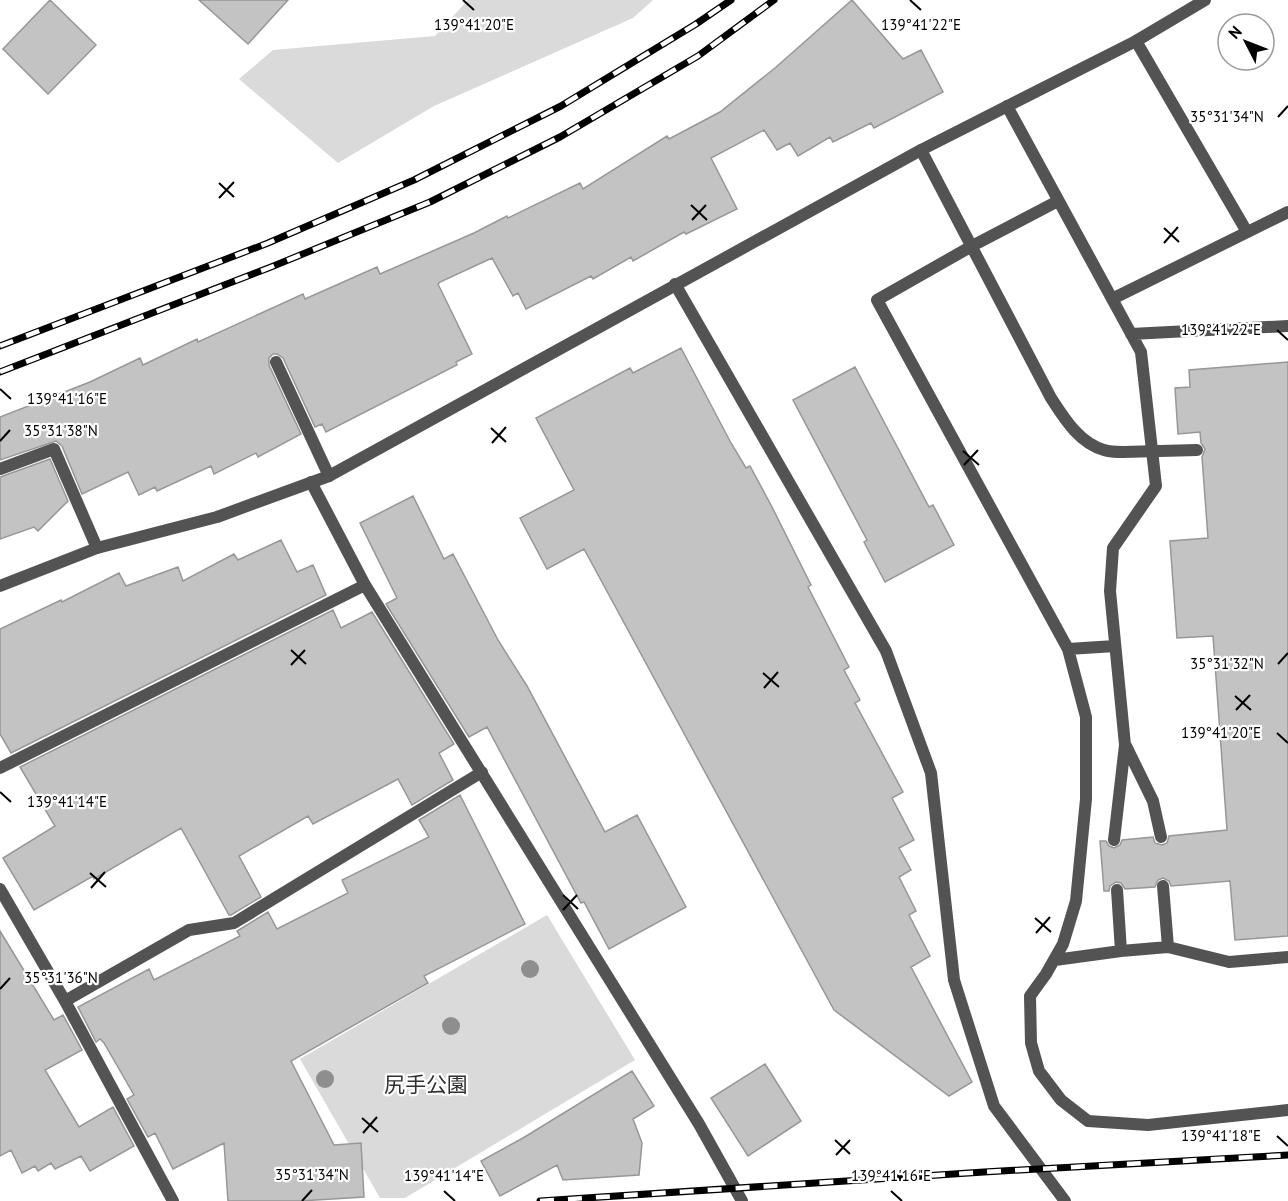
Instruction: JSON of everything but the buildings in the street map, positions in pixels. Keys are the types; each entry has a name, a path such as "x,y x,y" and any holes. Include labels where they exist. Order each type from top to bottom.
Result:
{"street":[{"path":"0,586 97,548 217,517 329,476 921,150 1136,41 1205,0"},
{"path":"1136,41 1247,232"},
{"path":"1007,106 1141,352 1156,486 1113,548 1110,591 1125,745 1114,840"},
{"path":"921,150 1051,398 1066,421 1085,440 1104,450 1123,452 1197,450"},
{"path":"1058,201 877,300 1068,649 1086,717 1086,799 1076,901 1063,944 1055,960 1030,996 1031,1043 1039,1071 1061,1100 1088,1121 1148,1125 1288,1110"},
{"path":"1112,299 1288,212"},
{"path":"675,284 886,651 932,773 954,980 994,1106 1065,1201"},
{"path":"1131,334 1288,326"},
{"path":"276,362 329,476"},
{"path":"0,469 54,449 97,548"},
{"path":"310,482 365,585 699,1124 742,1201"},
{"path":"0,768 365,585"},
{"path":"1068,649 1115,646"},
{"path":"1125,745 1154,801 1161,837"},
{"path":"64,1001 189,930 234,923 482,772"},
{"path":"1163,886 1168,947"},
{"path":"0,889 173,1201"},
{"path":"1117,890 1121,951"},
{"path":"1055,960 1168,947 1229,962 1288,957"}],"green space":[{"path":"468,0 653,0 633,18 434,106 338,163 239,79 273,50 435,36"},
{"name":"尻手公園","path":"547,915 635,1060 405,1198 380,1198 300,1059"}],"railway":[{"path":"0,346 268,243 414,180 561,106 696,24 731,0"},
{"path":"0,372 271,267 430,202 560,137 698,56 774,0"},
{"path":"540,1201 1288,1155"}]}
